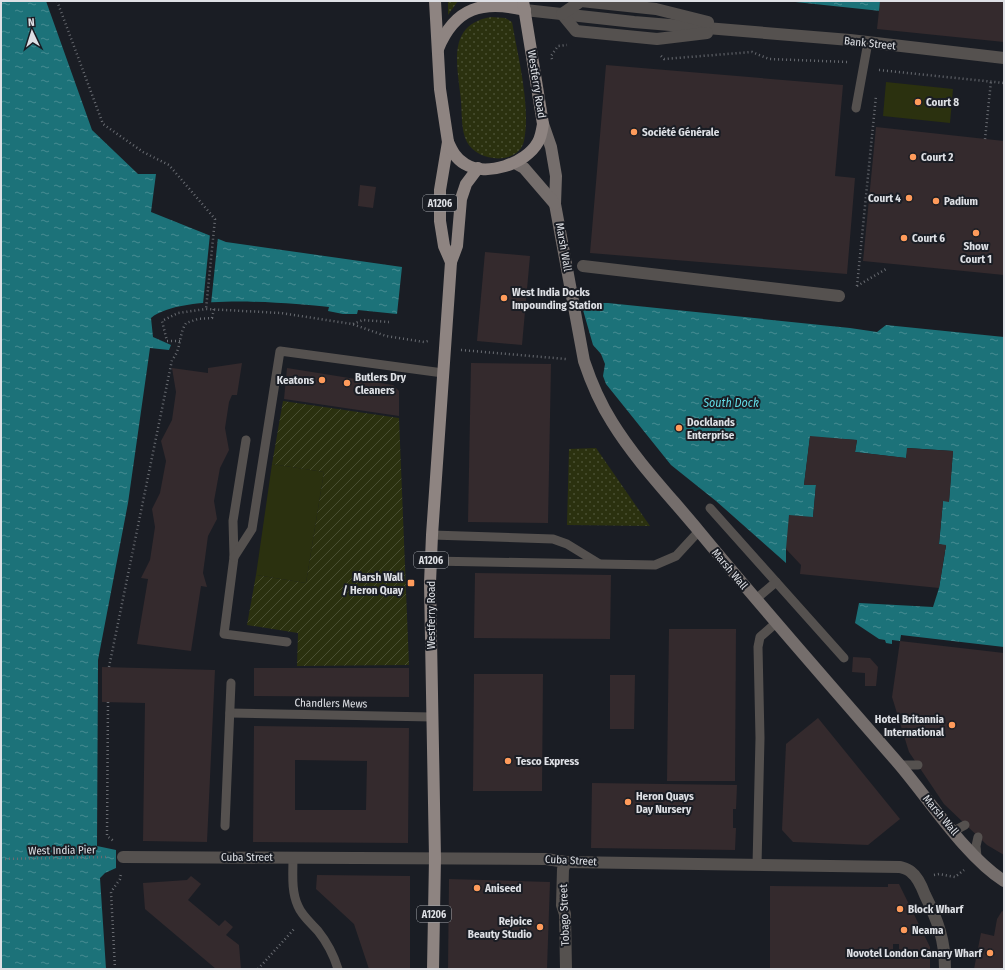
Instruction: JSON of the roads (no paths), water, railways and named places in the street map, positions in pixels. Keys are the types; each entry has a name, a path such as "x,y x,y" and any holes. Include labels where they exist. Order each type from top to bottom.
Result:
{"main road":[{"name":"Westferry Road","path":"435,1 437,50 444,127 448,142 440,190 440,207 444,246 451,262"},
{"path":"437,50 449,28 467,11 478,5 499,2 524,5"},
{"name":"Westferry Road","path":"433,969 435,858 431,561 451,262 457,246 461,199 466,184 478,168 495,168 515,163 526,157 538,142 544,124 524,5"},
{"name":"A1206","path":"448,142 459,160 465,164 478,168"}],"street":[{"name":"Bank Street","path":"736,30 657,39 576,31 562,14 581,1 656,9 736,30 868,42 1004,58"},
{"path":"524,5 562,14"},
{"name":"Marsh Wall","path":"544,124 551,147 556,176 555,204 584,361 592,384 612,422 643,464 776,623 954,831 977,857 1004,881"},
{"path":"515,163 528,173 555,204"},
{"path":"583,266 839,296"},
{"name":"Cuba Street","path":"124,857 546,858 566,862 900,866 911,871 919,882 941,930 945,950 945,969"},
{"name":"Tobago Street","path":"566,862 563,869 562,905 565,914 566,969"}],"lane":[{"path":"856,108 868,42"},
{"path":"234,557 252,528 280,351 443,373"},
{"path":"246,440 233,521 234,557 224,634 287,642"},
{"path":"710,508 844,658"},
{"path":"431,561 654,565 676,556 699,531"},
{"path":"432,535 553,539 567,544 599,564"},
{"path":"756,599 776,582"},
{"path":"757,865 760,738 758,647 760,637 776,623"},
{"path":"225,826 231,683"},
{"name":"Chandlers Mews","path":"230,713 432,717"},
{"path":"899,765 918,765"},
{"path":"954,831 966,825"},
{"path":"977,857 976,846 978,837"},
{"path":"293,857 295,896 298,906 305,918 318,931 327,944 338,969"}],"water":[{"path":"1,1 46,1 92,130 138,174 156,174 151,212 226,242 402,267 397,314 358,310 357,314 343,314 328,311 329,307 263,302 210,302 186,305 166,310 151,318 153,337 171,345 169,350 150,348 128,503 98,660 97,846 116,850 116,868 105,873 100,878 106,969 1,969"},
{"path":"786,1 1004,1 1004,24"},
{"name":"South Dock","path":"581,303 608,303 877,332 886,325 1004,337 1004,647 901,635 900,641 892,640 892,644 886,643 885,640 879,639 855,623 859,603 933,607 939,588 946,546 939,544 943,501 949,501 953,451 908,448 906,458 855,452 857,440 810,437 804,485 816,485 813,517 786,549 786,563 716,501 671,465 606,384 603,376 605,364 601,354 593,345"}],"place":[{"name":"Court 8","path":"918,102"},
{"name":"Société Générale","path":"634,132"},
{"name":"Court 2","path":"913,157"},
{"name":"Court 4","path":"909,198"},
{"name":"Padium","path":"936,201"},
{"name":"Show Court 1","path":"976,233"},
{"name":"Court 6","path":"904,238"},
{"name":"West India Docks Impounding Station","path":"504,298"},
{"name":"Keatons","path":"322,380"},
{"name":"Butlers Dry Cleaners","path":"347,383"},
{"name":"Docklands Enterprise","path":"679,428"},
{"name":"Marsh Wall / Heron Quay","path":"411,583"},
{"name":"Hotel Britannia International","path":"952,725"},
{"name":"Tesco Express","path":"508,761"},
{"name":"Heron Quays Day Nursery","path":"628,802"},
{"name":"Aniseed","path":"477,888"},
{"name":"Block Wharf","path":"900,909"},
{"name":"Rejoice Beauty Studio","path":"540,927"},
{"name":"Neama","path":"904,930"},
{"name":"Novotel London Canary Wharf","path":"990,953"}]}
